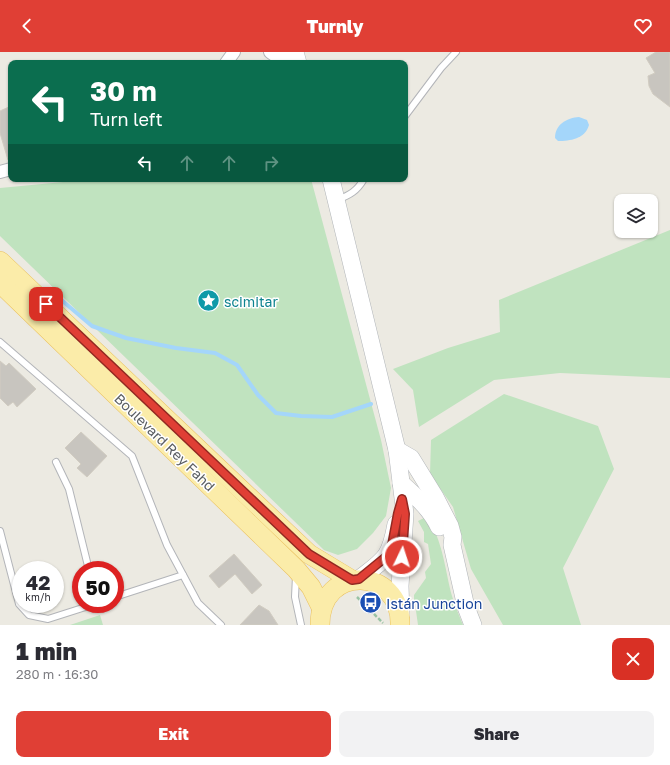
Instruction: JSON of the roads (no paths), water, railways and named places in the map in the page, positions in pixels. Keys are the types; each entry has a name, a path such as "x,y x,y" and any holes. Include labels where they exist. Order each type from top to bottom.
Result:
{"main road":[{"path":"332,182 397,450 403,499 400,621"},
{"name":"Boulevard Rey Fahd","path":"0,261 309,554 356,580 376,583 390,593 395,600 400,621"},
{"name":"Boulevard Rey Fahd","path":"0,283 296,569 311,587 321,616"},
{"path":"397,450 411,458 450,526 453,537 452,545 466,607 473,625"},
{"path":"321,616 327,597 333,590 340,585 356,580 387,556 392,545 398,513 403,499 429,487"},
{"path":"403,499 419,507 427,507"},
{"path":"403,499 427,507 434,516 444,539 452,545"}],"street":[{"path":"270,52 278,56 297,56"}],"lane":[{"path":"408,112 441,68 456,52"},
{"path":"337,200 351,195 362,182"},
{"path":"0,342 132,456 167,545 198,604 221,625"},
{"path":"56,462 69,489 87,561"},
{"path":"0,531 19,604 30,615 48,619 72,611"},
{"path":"296,569 295,597 301,625"},
{"path":"124,594 183,575"}],"water":[{"path":"579,117 587,120 589,125 587,130 581,136 558,141 555,138 559,125 566,120"}],"waterway":[{"path":"52,292 92,326 126,338 176,348 215,353 237,365 258,395 276,413 301,416 332,417 371,404"}],"place":[{"name":"scimitar","path":"208,301"},
{"name":"Istán Junction","path":"371,603"}]}
